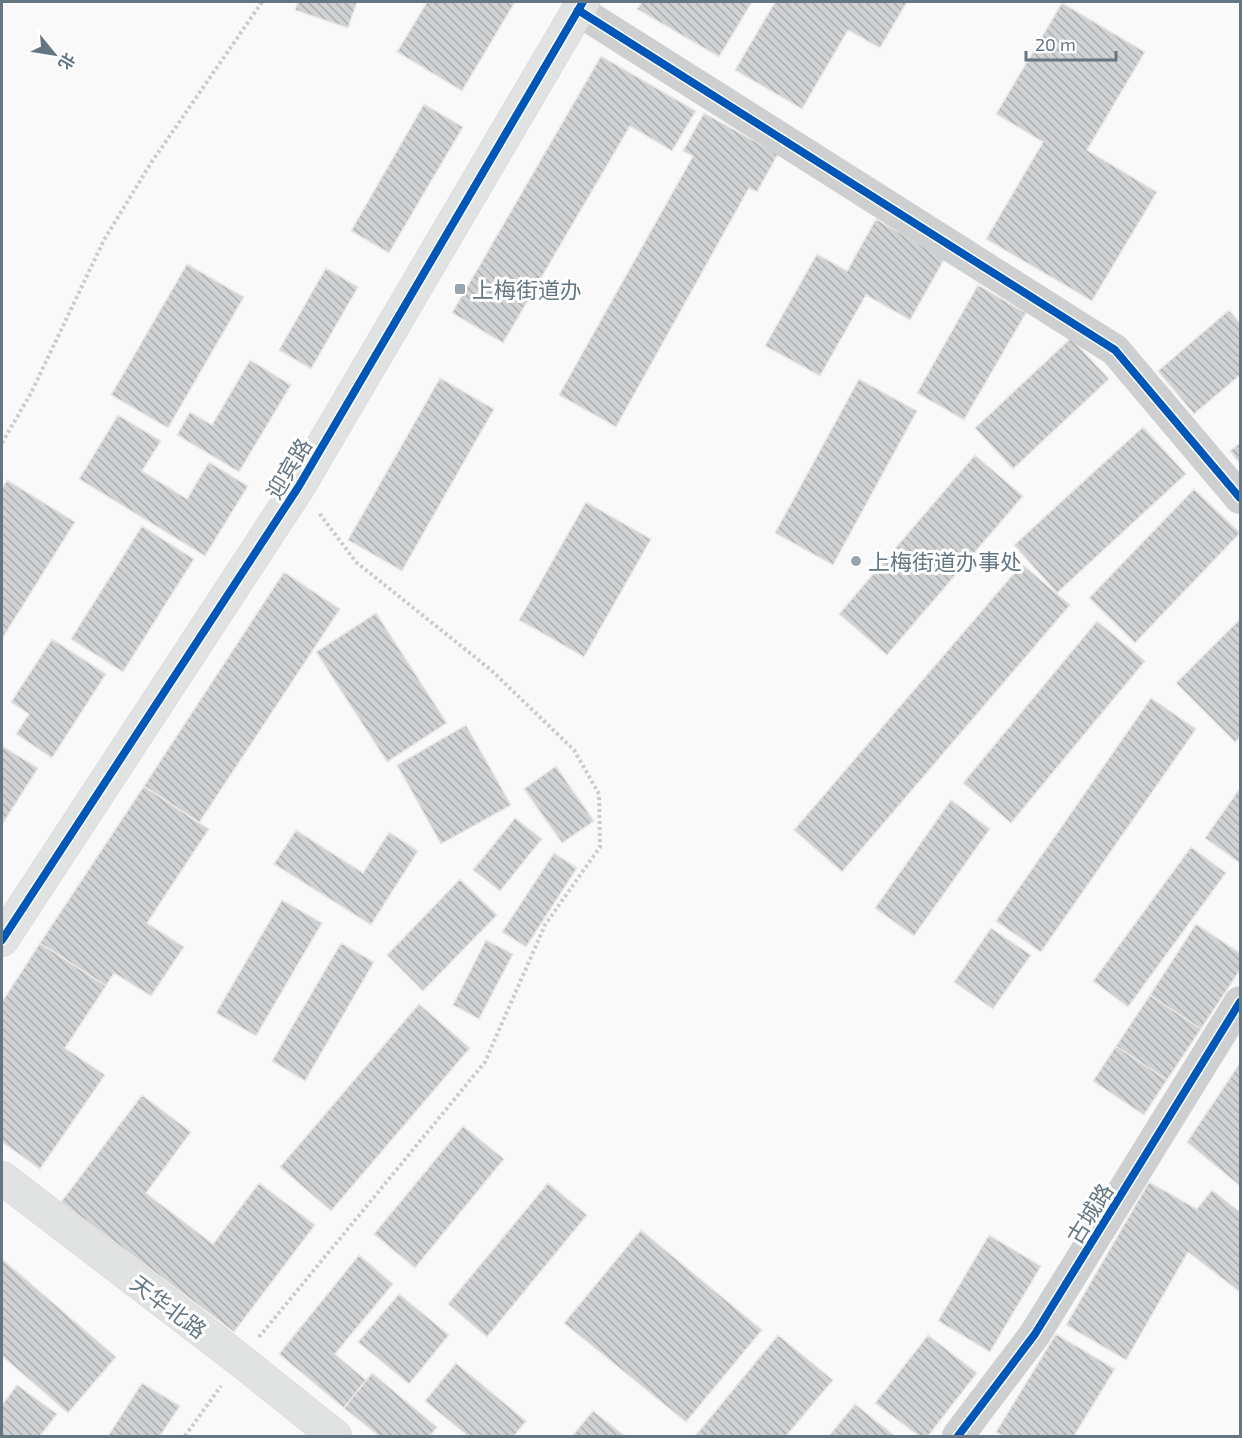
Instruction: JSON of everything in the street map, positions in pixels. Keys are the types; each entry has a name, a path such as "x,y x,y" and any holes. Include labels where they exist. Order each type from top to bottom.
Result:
{"street":[{"name":"迎宾路","path":"2,940 299,486 581,6"},
{"path":"581,6 1115,350 1240,498"},
{"name":"古城路","path":"958,1437 1035,1335 1240,1002"},
{"name":"天华北路","path":"2,1178 240,1360 335,1437"}],"path":[{"path":"2,442 31,393 104,240 152,163 262,2"},
{"path":"185,1437 240,1360 485,1062 545,925 600,847 599,794 574,750 491,670 356,562 299,486"}],"building":[{"path":"298,2 357,2 348,28 295,10"},
{"path":"427,2 515,2 462,91 397,52"},
{"path":"642,2 752,2 719,57 637,9"},
{"path":"775,2 907,2 880,48 848,30 802,109 735,70"},
{"path":"1062,3 1145,52 1087,150 1157,192 1092,301 986,239 1043,142 996,114"},
{"path":"601,56 696,111 672,151 630,126 503,343 452,313"},
{"path":"424,104 463,127 389,253 351,231"},
{"path":"704,113 778,154 757,192 749,188 616,427 559,395 693,156 683,151"},
{"path":"876,219 945,258 910,320 866,295 820,376 765,346 817,254 847,271"},
{"path":"187,264 244,297 168,428 111,395"},
{"path":"326,268 358,287 311,369 279,350"},
{"path":"978,285 1026,313 964,420 917,393"},
{"path":"1229,310 1240,323 1240,375 1194,414 1158,371"},
{"path":"1071,338 1109,379 1013,469 975,428"},
{"path":"250,360 291,385 239,472 177,435 190,412 212,425"},
{"path":"440,378 494,409 402,571 348,540"},
{"path":"859,379 917,411 833,565 775,533"},
{"path":"118,415 161,441 142,471 187,499 209,462 248,486 205,556 79,479"},
{"path":"1143,427 1186,474 1057,593 1014,545"},
{"path":"1240,443 1240,464 1230,451"},
{"path":"975,455 1023,496 887,655 839,614"},
{"path":"7,480 75,522 2,639 2,489"},
{"path":"1194,489 1240,533 1135,643 1089,598"},
{"path":"586,502 651,539 584,657 519,620"},
{"path":"142,526 194,559 123,672 71,639"},
{"path":"1022,564 1070,605 842,872 794,830"},
{"path":"284,572 340,609 199,823 144,786"},
{"path":"376,613 447,723 387,762 316,652"},
{"path":"1240,619 1240,737 1235,742 1176,683"},
{"path":"1097,621 1145,661 1011,823 963,783"},
{"path":"52,639 106,674 52,758 16,734 29,714 11,702"},
{"path":"1151,698 1196,729 1041,952 996,921"},
{"path":"466,725 511,805 441,844 397,765"},
{"path":"2,746 38,768 2,825"},
{"path":"556,766 594,821 562,843 524,789"},
{"path":"144,786 209,829 147,923 184,947 151,996 114,973 106,986 40,943"},
{"path":"1240,788 1240,863 1205,838"},
{"path":"951,800 990,829 914,936 875,908"},
{"path":"515,818 542,839 500,891 473,870"},
{"path":"296,830 363,873 389,832 418,851 371,925 274,864"},
{"path":"1191,847 1226,873 1128,1007 1093,981"},
{"path":"554,853 577,868 526,947 502,932"},
{"path":"460,879 497,915 423,991 387,955"},
{"path":"282,900 322,923 256,1036 216,1013"},
{"path":"1196,924 1240,953 1240,970 1201,1029 1150,995"},
{"path":"991,928 1031,955 993,1009 954,982"},
{"path":"486,940 513,954 479,1019 453,1005"},
{"path":"40,943 106,986 65,1048 105,1075 40,1169 2,1142 2,1002"},
{"path":"341,943 374,962 305,1081 272,1061"},
{"path":"1150,995 1201,1029 1167,1080 1116,1046"},
{"path":"419,1004 470,1048 331,1211 280,1167"},
{"path":"1116,1046 1167,1080 1144,1115 1093,1081"},
{"path":"1240,1063 1240,1186 1187,1142"},
{"path":"142,1095 191,1132 146,1193 213,1244 259,1183 315,1225 234,1332 61,1202"},
{"path":"463,1126 504,1159 415,1268 374,1234"},
{"path":"1149,1182 1197,1209 1212,1190 1240,1212 1240,1292 1188,1252 1126,1360 1066,1325"},
{"path":"548,1183 587,1215 487,1337 448,1304"},
{"path":"641,1230 762,1330 686,1422 564,1323"},
{"path":"989,1235 1041,1266 990,1352 938,1321"},
{"path":"359,1255 393,1284 335,1354 366,1380 344,1408 279,1354"},
{"path":"2,1259 116,1357 68,1413 2,1356"},
{"path":"399,1294 449,1335 409,1384 358,1342"},
{"path":"1056,1334 1115,1369 1074,1436 1004,1436 996,1432"},
{"path":"778,1335 833,1380 786,1436 695,1436"},
{"path":"928,1335 977,1373 928,1436 919,1436 875,1403"},
{"path":"456,1363 526,1421 514,1436 468,1436 425,1401"},
{"path":"372,1373 437,1427 430,1436 379,1436 344,1408"},
{"path":"142,1383 180,1406 160,1436 108,1436"},
{"path":"17,1385 57,1414 40,1436 2,1436 2,1405"},
{"path":"855,1404 895,1436 829,1436"},
{"path":"593,1411 625,1436 572,1436"}],"cycle path":[{"path":"2,940 299,486 583,2"},
{"path":"578,10 1115,350 1240,498"},
{"path":"958,1436 1035,1334 1240,1002"}],"place":[{"name":"上梅街道办","path":"460,289"},
{"name":"上梅街道办事处","path":"856,561"}]}
